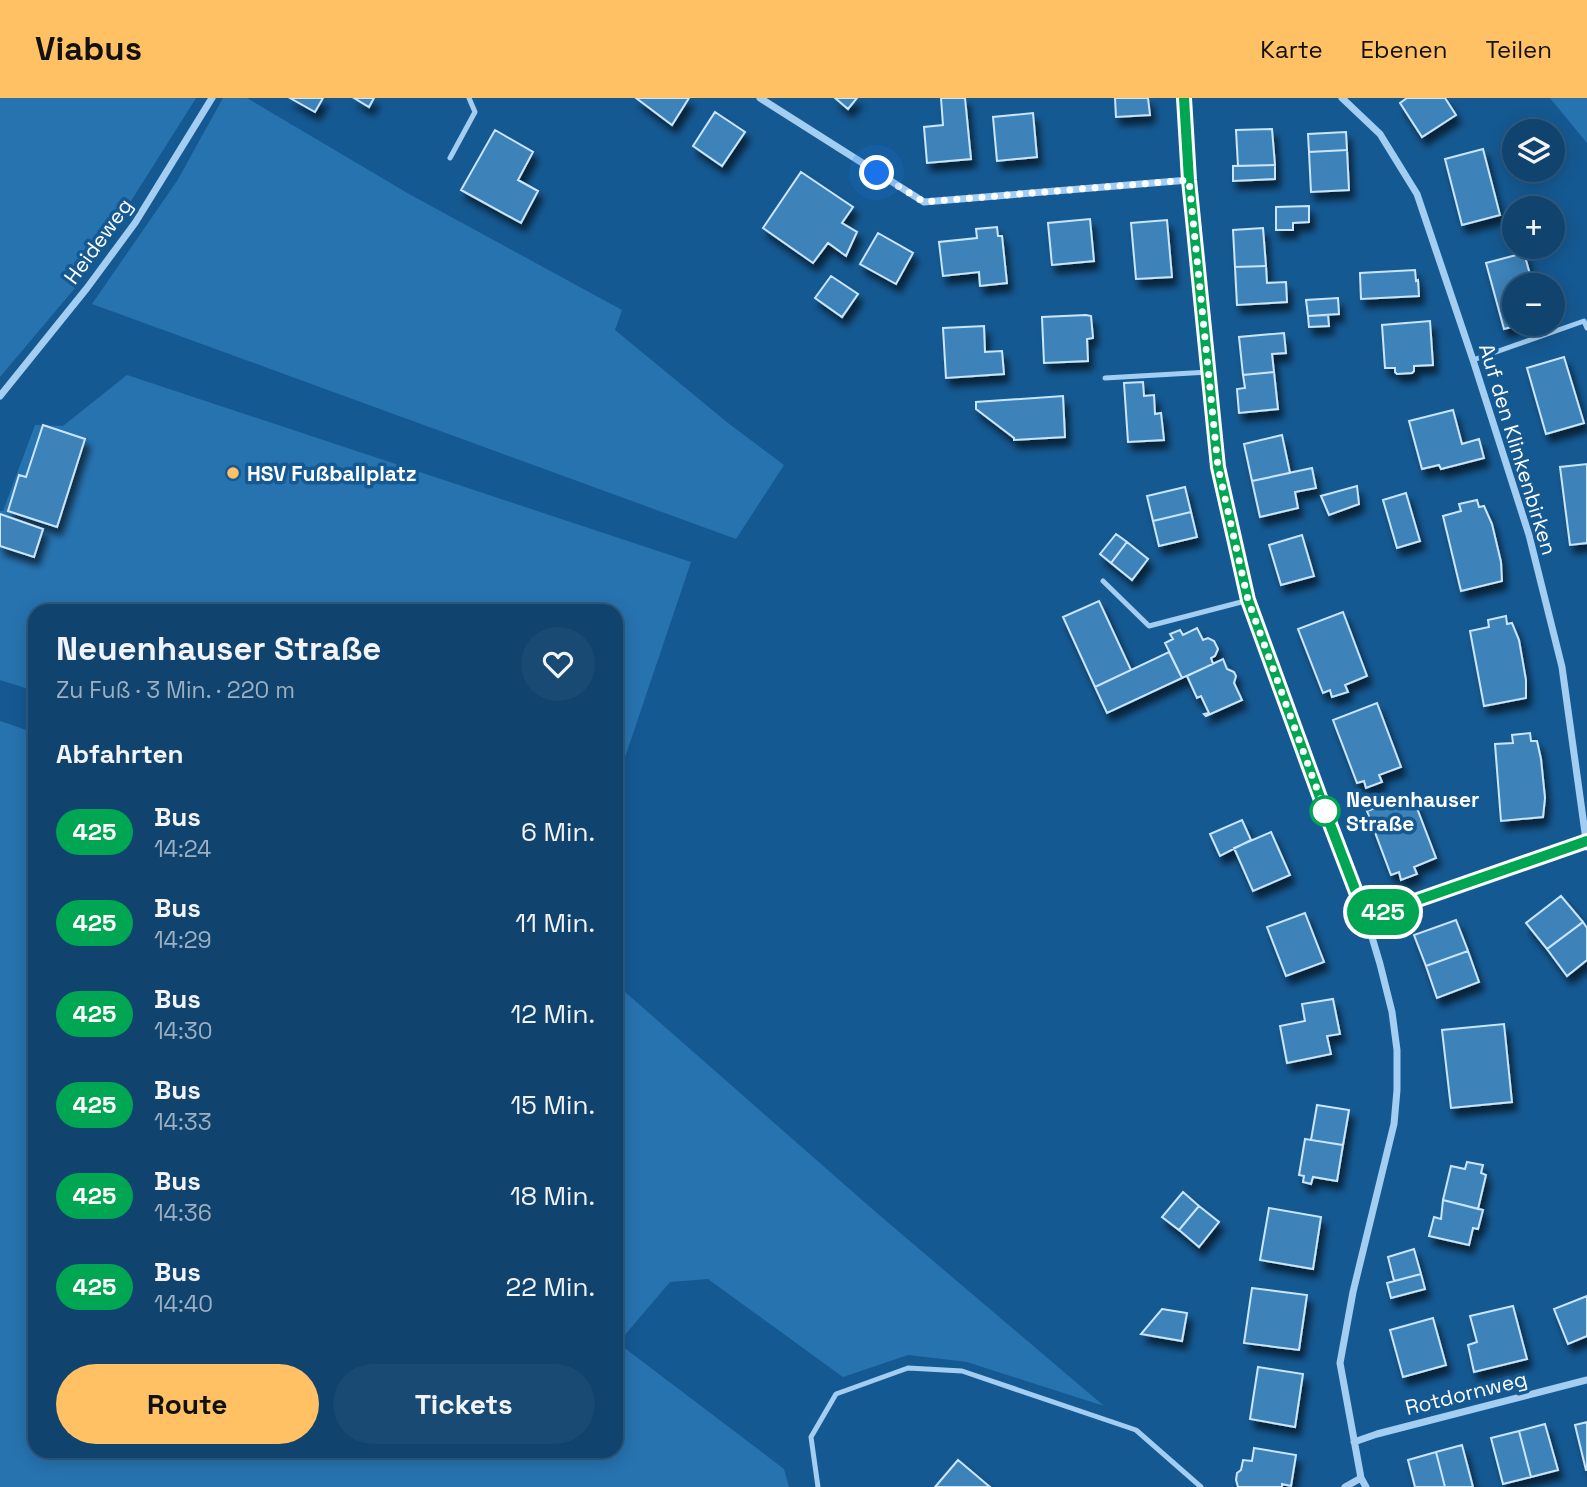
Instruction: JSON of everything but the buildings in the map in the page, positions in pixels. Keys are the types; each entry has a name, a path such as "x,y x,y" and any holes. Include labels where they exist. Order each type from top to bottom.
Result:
{"street":[{"name":"Heideweg","path":"0,396 87,288 135,223 212,98"},
{"path":"760,98 924,202 1189,180"},
{"path":"1184,98 1189,180 1218,467 1248,600 1366,918 1392,1012 1397,1049 1397,1090 1391,1137 1353,1292 1340,1363 1361,1478 1366,1487"},
{"name":"Auf den Klinkenbirken","path":"1342,98 1380,134 1417,194 1473,360 1529,535 1562,667 1587,843"},
{"path":"1366,918 1587,843"},
{"name":"Rotdornweg","path":"1354,1442 1587,1380"},
{"path":"1345,1487 1361,1478"}],"lane":[{"path":"450,158 475,112 469,98"},
{"path":"1473,360 1584,321 1587,328"},
{"path":"1105,378 1209,372"},
{"path":"1103,582 1149,626 1248,600"},
{"path":"818,1487 811,1437 836,1394 908,1368 962,1371 1136,1430 1202,1487"}],"shaded area":[{"path":"0,98 196,98 80,282 0,377"},
{"path":"223,98 247,98 409,194 622,310 615,330 728,423 784,465 736,539 92,304 177,181"},
{"path":"1550,98 1587,98 1587,143"},
{"name":"HSV Fußballplatz","path":"127,375 691,562 623,763 623,604 28,604 28,689 0,680 0,511 3,511 35,425 63,426"},
{"path":"0,721 28,731 28,1458 623,1458 623,1347 784,1469 789,1487 0,1487"},
{"path":"623,990 878,1214 1104,1406 967,1362 908,1355 843,1377 708,1279 670,1282 623,1337"}],"bus line":[{"name":"425","path":"1184,98 1189,180 1218,467 1248,600 1366,918 1587,841"}],"place":[{"name":"HSV Fußballplatz","path":"233,473"},
{"name":"Neuenhauser Straße","path":"1325,811"}],"route":[{"path":"877,173 924,202 1189,180 1218,467 1248,600 1325,811"}]}
